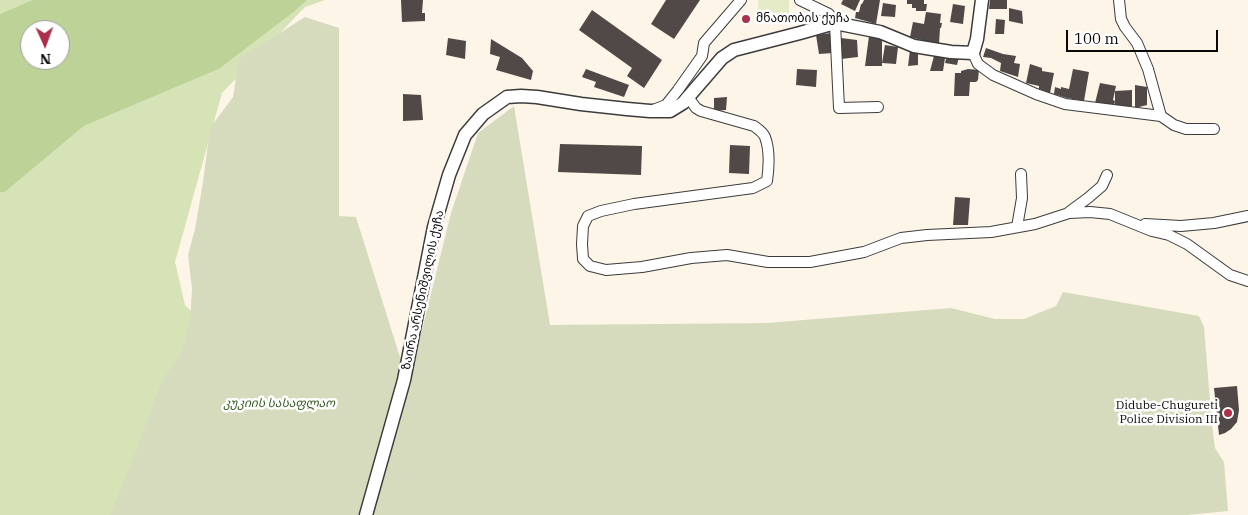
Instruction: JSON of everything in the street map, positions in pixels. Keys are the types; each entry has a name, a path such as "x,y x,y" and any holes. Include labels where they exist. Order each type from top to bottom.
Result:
{"street":[{"path":"741,0 704,43 702,56 683,94 701,111 760,129 765,136 767,147 769,164 767,181 754,188 634,204 601,211 588,216 583,226 582,244 583,259 590,266 606,270 727,255 768,262 810,262 864,252 902,238 991,232 1035,224 1068,213 1090,212 1110,214 1152,231 1169,235 1188,244 1230,275 1248,281"},
{"path":"800,0 829,14 835,23 839,108 878,107"},
{"path":"982,0 977,39 973,53 978,64 993,74 1036,94 1066,104 1161,116 1174,125 1186,129 1214,129"},
{"path":"1119,0 1125,27 1136,43 1148,69 1161,116"},
{"name":"ზაირა არსენიშვილის ქუჩა","path":"366,515 404,380 434,227 449,175 465,135 483,114 507,97 537,96 581,104 650,111 670,111 683,103 683,94 722,58 734,50 835,23 880,32 914,46 951,52 973,53"},
{"path":"1018,228 1022,198 1021,174"},
{"path":"1068,213 1102,186 1107,175"},
{"path":"1136,224 1181,226 1214,224 1248,216"}],"green space":[{"path":"0,0 32,0 0,14"},
{"path":"32,0 307,0 219,69 84,126 5,192 0,192 0,14"},
{"path":"307,0 325,0 305,7 222,93 175,262 185,305 215,335 144,515 0,515 0,192 5,192 84,126 219,69"},
{"path":"758,0 789,0 789,18 758,19"},
{"name":"კუკიის სასაფლაო","path":"305,17 339,28 339,216 356,217 404,370 359,515 110,515 161,383 182,351 190,322 192,289 188,255 195,229 210,128 233,97 239,59"},
{"path":"514,106 550,325 767,323 951,308 995,319 1024,319 1056,306 1063,292 1199,316 1204,327 1215,448 1224,462 1228,511 1187,515 373,515 451,213 478,133"}],"building":[{"path":"401,0 423,0 422,13 425,13 425,21 402,22"},
{"path":"666,0 700,0 674,39 651,24"},
{"path":"843,0 860,0 855,11 841,4"},
{"path":"864,0 880,0 876,24 855,18 856,12 859,12"},
{"path":"907,0 924,0 924,4 927,4 926,11 916,11 916,8 912,8 912,4 907,4"},
{"path":"990,0 1007,0 1007,9 989,9"},
{"path":"883,3 896,5 895,17 881,16"},
{"path":"953,4 965,6 963,24 950,22"},
{"path":"1009,8 1022,11 1023,24 1009,21"},
{"path":"592,10 662,60 644,88 627,76 632,68 579,30"},
{"path":"926,12 941,14 940,23 942,23 939,44 922,43 922,40 910,37 913,22 924,24"},
{"path":"996,19 1005,20 1004,34 995,34"},
{"path":"831,33 833,53 819,54 816,35"},
{"path":"869,36 882,38 882,66 865,66"},
{"path":"448,38 466,41 465,59 446,55"},
{"path":"841,38 857,40 858,57 841,59"},
{"path":"491,39 522,58 533,71 531,80 496,70 500,57 490,54"},
{"path":"885,45 898,47 896,64 882,63"},
{"path":"986,48 1016,56 1014,63 1020,64 1018,77 1000,71 1001,63 991,58 983,57"},
{"path":"910,50 918,52 918,65 908,66"},
{"path":"947,55 959,57 957,65 945,63"},
{"path":"934,56 945,58 943,71 930,71"},
{"path":"1030,64 1042,68 1042,71 1054,73 1050,93 1039,89 1039,86 1026,83"},
{"path":"586,69 629,85 624,97 594,87 596,82 582,77"},
{"path":"797,69 817,70 816,87 796,85"},
{"path":"968,69 979,70 978,80 970,82 969,96 954,96 955,73 961,73 961,71"},
{"path":"1073,69 1089,72 1084,101 1054,94 1055,87 1069,89"},
{"path":"1100,83 1116,86 1113,100 1115,101 1114,106 1095,103"},
{"path":"1135,85 1147,87 1147,105 1135,108"},
{"path":"1132,90 1132,106 1115,106 1115,91"},
{"path":"403,94 421,95 423,120 403,121"},
{"path":"727,97 726,110 714,111 714,98"},
{"path":"560,144 642,146 641,175 558,172"},
{"path":"730,145 750,146 749,174 729,173"},
{"path":"955,197 970,198 968,225 953,225"},
{"name":"Didube-Chugureti Police Division III","path":"1237,386 1239,410 1237,422 1231,429 1219,435 1214,388"}],"place":[{"name":"მნათობის ქუჩა","path":"746,19"},
{"name":"Didube-Chugureti Police Division III","path":"1228,413"}]}
